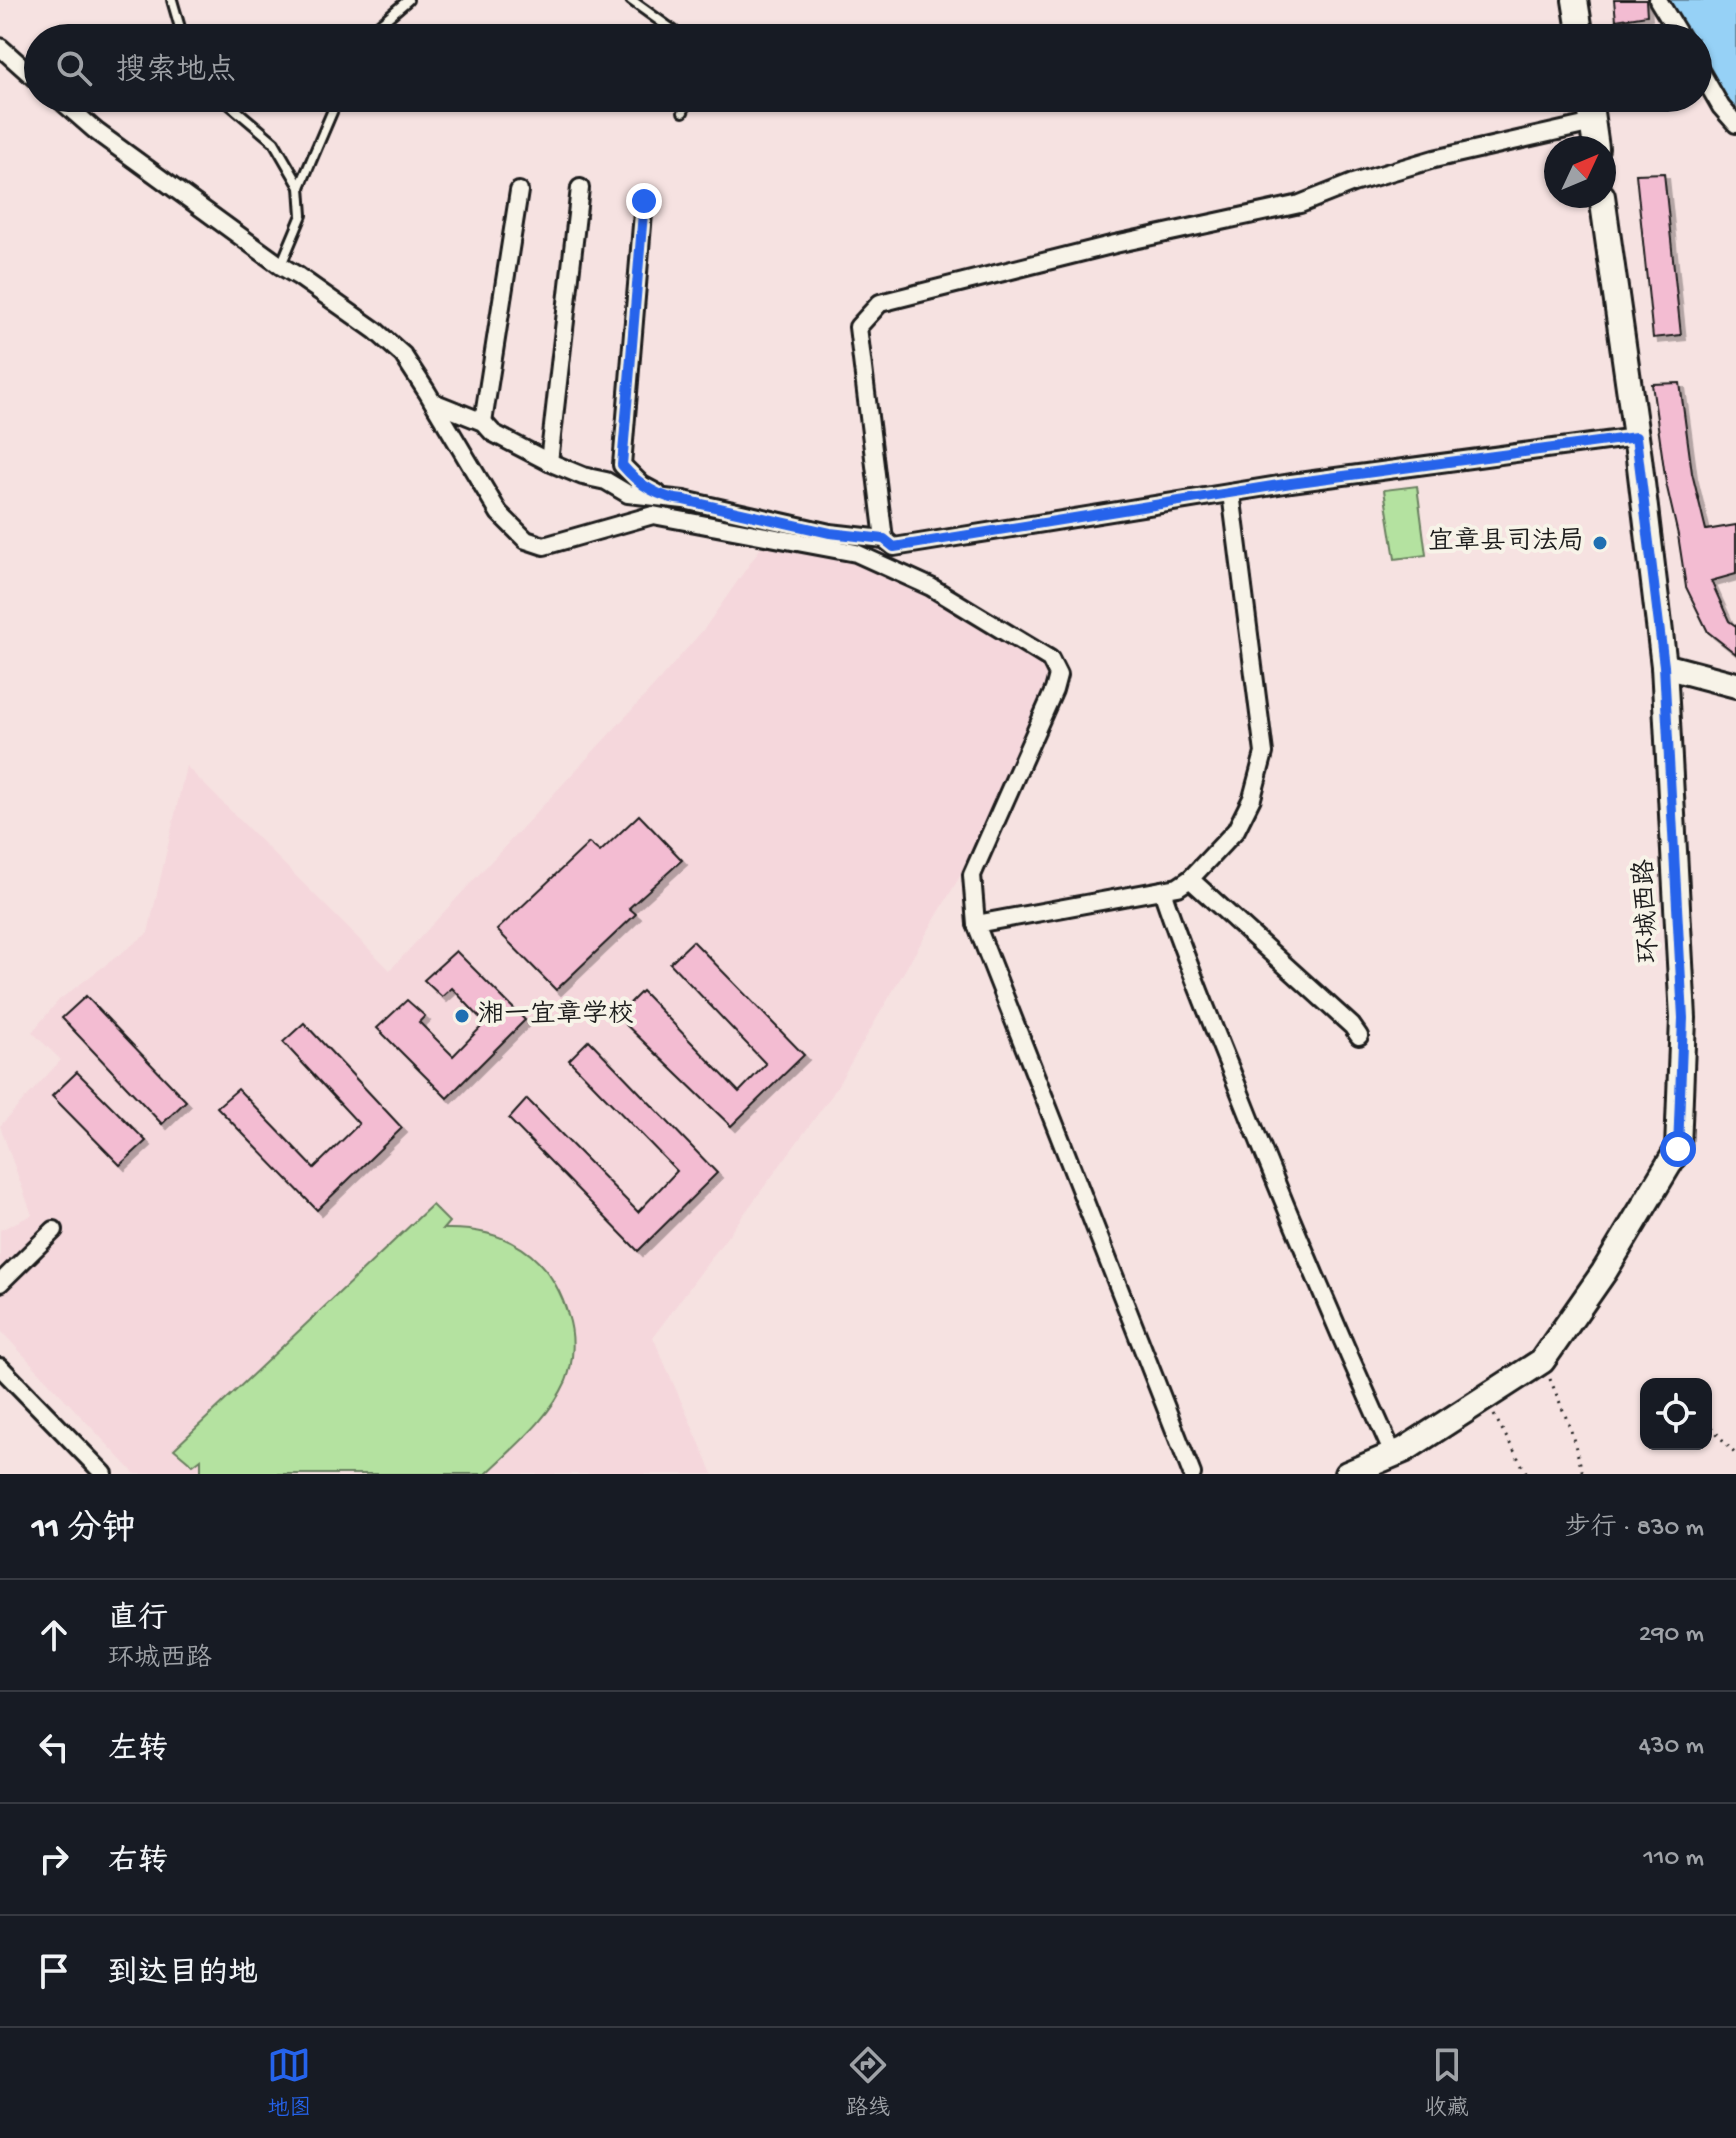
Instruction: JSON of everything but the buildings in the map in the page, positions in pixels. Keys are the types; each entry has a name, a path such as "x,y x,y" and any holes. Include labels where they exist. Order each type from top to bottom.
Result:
{"main road":[{"path":"1575,0 1579,24"},
{"path":"1591,112 1595,136"},
{"name":"环城西路","path":"1347,1474 1404,1450 1542,1361 1604,1272 1678,1149 1683,1018 1664,666 1604,208"},
{"path":"1664,666 1736,685"}],"street":[{"path":"1658,0 1673,24"},
{"path":"0,47 24,68"},
{"path":"1712,91 1736,124"},
{"path":"74,112 281,266 376,331 403,355 499,513 526,540 544,546 653,515 856,553 931,587 1050,659 1058,675 1054,690 972,875 976,924 1192,1474"},
{"path":"884,539 858,327 880,303 1115,244 1300,204 1353,183 1434,159 1593,123"},
{"path":"549,462 580,188"},
{"path":"483,422 519,191"},
{"path":"644,201 622,465 642,485 668,499"},
{"path":"433,402 483,422 493,433 549,462 583,476 606,481 628,494 684,500 830,533 884,539 894,547 1231,493 1636,437"},
{"path":"976,924 1178,887 1190,879 1236,830 1252,798 1264,753 1231,493"},
{"path":"1190,879 1352,1026 1359,1036"},
{"path":"1162,890 1180,945 1289,1216 1393,1454"},
{"path":"0,1283 54,1230"},
{"path":"0,1367 104,1474"}],"lane":[{"path":"172,0 179,24"},
{"path":"380,24 408,0"},
{"path":"631,0 664,24"},
{"path":"239,112 274,142 300,187 302,215 281,266"},
{"path":"300,187 332,112"}],"path":[{"path":"1542,1361 1570,1427 1583,1474"},
{"path":"1483,1399 1527,1474"},
{"path":"1712,1428 1736,1455"}],"shaded area":[{"name":"湘一宜章学校","path":"767,539 849,554 917,585 1046,664 1051,685 973,854 832,1095 653,1337 713,1474 135,1474 0,1330 0,1230 32,1215 0,1126 61,1060 32,1032 59,1000 148,933 186,766 390,970 704,629"}],"green space":[{"path":"1417,486 1426,555 1395,559 1384,490"},
{"path":"432,1205 449,1222 443,1229 486,1233 505,1239 537,1260 560,1294 572,1331 571,1365 559,1395 541,1420 486,1474 201,1474 201,1459 193,1465 174,1449"}],"water":[{"path":"1667,0 1736,0 1736,112 1712,76 1712,24 1681,24"}],"place":[{"name":"宜章县司法局","path":"1600,543"},
{"name":"湘一宜章学校","path":"462,1016"}],"route":[{"path":"644,201 622,465 642,485 668,499 830,533 884,539 894,547 1291,483 1636,437 1664,666 1683,1018 1678,1149"}]}
